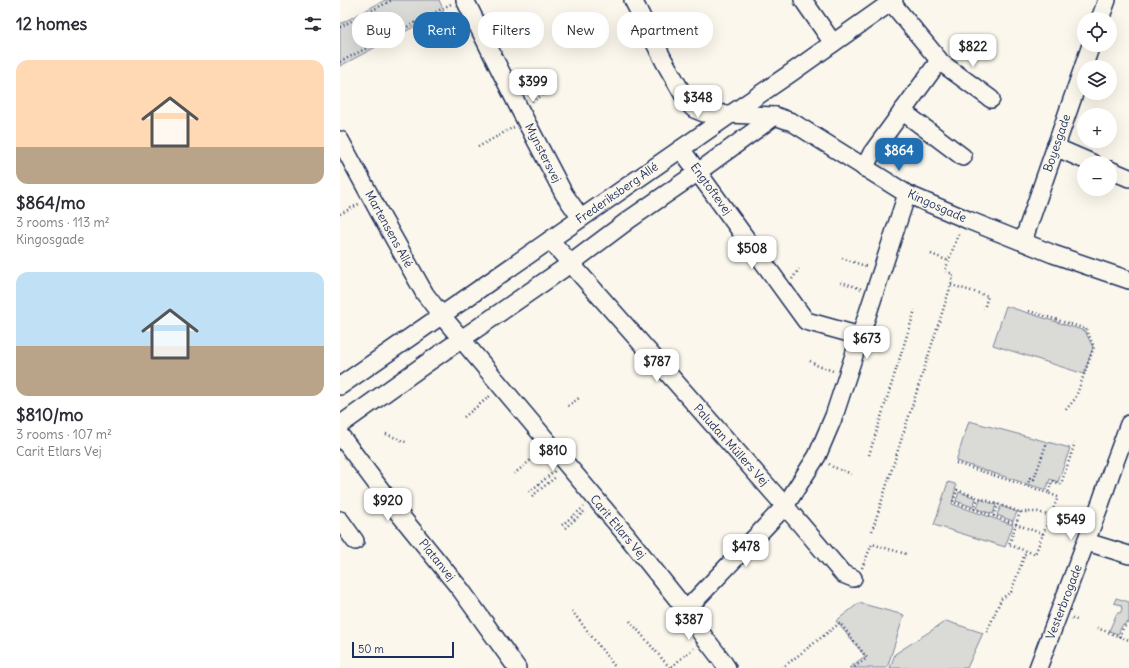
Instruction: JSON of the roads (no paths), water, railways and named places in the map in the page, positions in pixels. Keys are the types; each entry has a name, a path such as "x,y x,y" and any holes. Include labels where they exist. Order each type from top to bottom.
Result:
{"street":[{"name":"Kingosgade","path":"633,0 664,61 690,106 698,112 775,116 792,122 907,194 1053,254 1129,280"},
{"path":"803,0 833,43"},
{"path":"1102,12 1106,0"},
{"name":"Frederiksberg Allé","path":"340,386 788,76 893,1"},
{"path":"893,1 939,61 991,99"},
{"name":"Mynstersvej","path":"458,2 526,121 564,194 581,218"},
{"name":"Boyesgade","path":"1023,241 1089,52"},
{"path":"864,168 878,145 939,61"},
{"path":"902,111 963,158"},
{"path":"340,425 570,264 775,116"},
{"name":"Martensens Allé","path":"340,140 425,294 442,316"},
{"path":"1055,147 1077,157"},
{"name":"Engtoftevej","path":"681,149 806,321 860,336"},
{"path":"1117,173 1129,178"},
{"path":"686,610 786,506 817,456 834,416 907,194"},
{"name":"Paludan Müllers Vej","path":"550,240 786,506 843,574 858,575"},
{"name":"Carit Etlars Vej","path":"442,316 686,610 705,639 727,668"},
{"name":"Vesterbrogade","path":"1048,668 1129,424"},
{"name":"Platanvej","path":"340,435 396,510 465,596 517,668"},
{"name":"Vesterbrogade","path":"1038,668 1090,543 1129,456"},
{"path":"340,520 355,541"},
{"path":"1090,543 1129,555"}]}
